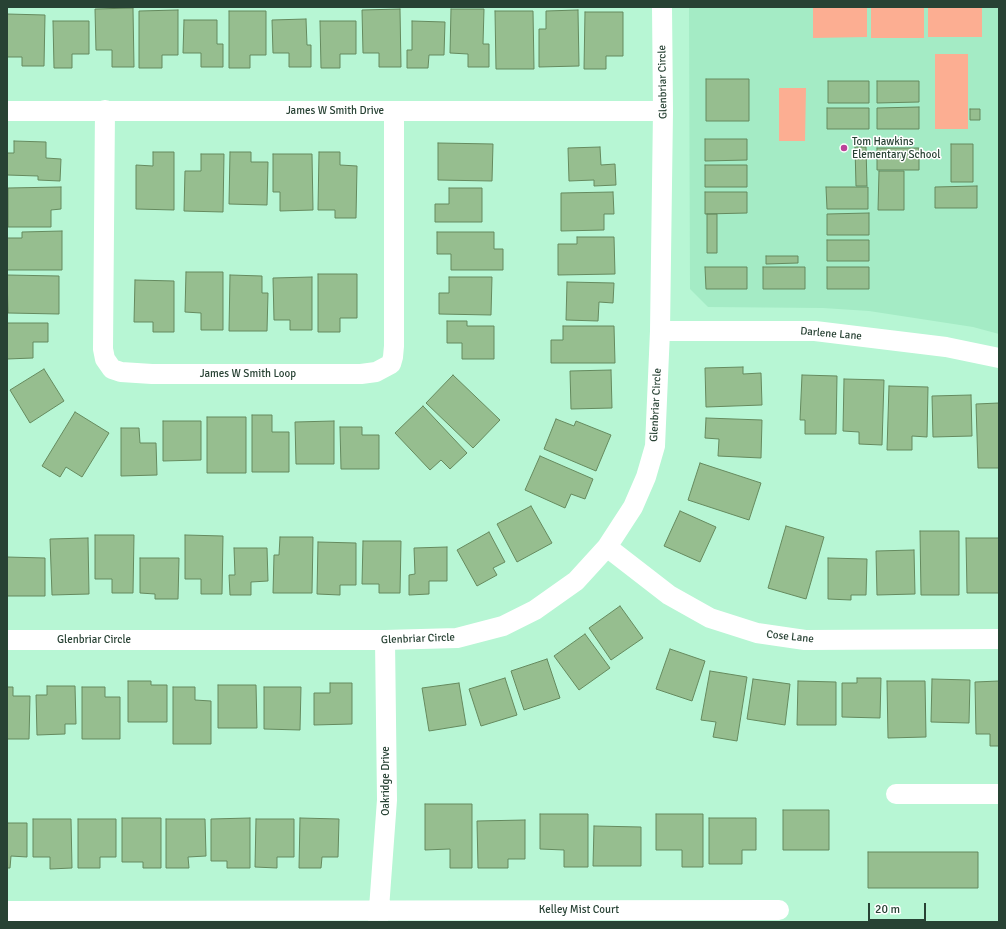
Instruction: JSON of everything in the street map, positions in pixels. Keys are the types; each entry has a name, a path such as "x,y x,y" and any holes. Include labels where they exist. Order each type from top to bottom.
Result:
{"street":[{"name":"Glenbriar Circle","path":"7,640 385,640 457,638 503,626 535,610 576,581 607,546 633,507 646,477 655,446 660,331 663,111 662,7"},
{"name":"James W Smith Loop","path":"105,110 103,349 105,359 112,369 121,372 152,374 361,374 376,372 390,364 394,346 394,111"},
{"name":"James W Smith Drive","path":"7,111 663,111"},
{"name":"Darlene Lane","path":"660,331 815,331 946,347 999,358"},
{"name":"Cose Lane","path":"607,546 669,595 710,618 756,633 805,640 999,639"},
{"name":"Oakridge Drive","path":"379,916 387,800 385,640"},
{"path":"896,794 999,794"},
{"name":"Kelley Mist Court","path":"7,911 305,911 379,916 779,910"}],"shaded area":[{"name":"Tom Hawkins Elementary School","path":"689,7 999,7 999,334 973,327 869,311 823,308 708,307 690,289"},
{"path":"813,7 867,7 867,37 813,38"},
{"path":"871,7 924,7 924,38 871,38"},
{"path":"928,7 982,7 982,37 928,37"},
{"path":"935,54 968,54 968,129 935,129"},
{"path":"779,88 806,88 805,141 779,141"}],"building":[{"path":"133,8 134,67 112,67 112,50 96,50 95,9"},
{"path":"400,9 401,67 379,67 379,53 363,53 362,10"},
{"path":"451,9 484,9 483,44 489,44 489,67 468,67 468,54 450,53"},
{"path":"178,10 178,55 162,55 162,68 139,68 139,11"},
{"path":"578,10 579,66 539,67 539,29 546,29 546,11"},
{"path":"229,11 266,11 266,55 250,55 250,68 229,68"},
{"path":"495,11 533,11 534,69 496,69"},
{"path":"585,12 623,12 623,56 606,56 606,69 584,69"},
{"path":"7,14 45,15 44,66 22,66 22,57 7,57"},
{"path":"306,19 307,45 311,45 311,67 289,67 289,53 273,53 272,20"},
{"path":"184,20 217,20 217,44 223,44 223,67 201,67 201,53 183,53"},
{"path":"53,21 89,21 89,54 72,54 72,68 54,68"},
{"path":"320,21 356,21 356,54 340,54 340,68 321,68"},
{"path":"412,21 445,22 444,55 429,55 428,68 407,68 407,50 412,50"},
{"path":"706,79 749,79 749,121 706,121"},
{"path":"828,81 869,81 869,103 828,103"},
{"path":"877,81 919,81 919,102 877,103"},
{"path":"919,107 919,129 877,129 877,108"},
{"path":"827,108 869,108 869,129 827,129"},
{"path":"970,109 980,109 980,120 970,120"},
{"path":"705,139 747,139 747,160 705,161"},
{"path":"14,141 46,142 46,158 61,159 60,181 38,180 38,176 7,175 7,153 14,153"},
{"path":"438,143 493,144 492,181 438,180"},
{"path":"951,144 973,144 973,182 951,182"},
{"path":"600,147 601,165 615,164 616,185 594,186 594,180 569,181 568,148"},
{"path":"855,147 866,147 867,186 856,186"},
{"path":"877,148 919,148 919,170 877,170"},
{"path":"153,152 174,152 174,210 136,209 136,165 153,166"},
{"path":"230,152 251,152 251,162 268,162 267,205 229,204"},
{"path":"319,152 340,152 340,165 357,166 356,218 335,218 335,210 318,210"},
{"path":"201,154 224,154 223,212 184,211 185,171 201,171"},
{"path":"273,154 312,154 313,210 280,211 280,192 273,192"},
{"path":"705,165 747,165 747,187 705,187"},
{"path":"879,171 904,171 904,210 878,210"},
{"path":"977,186 977,208 935,208 935,187"},
{"path":"61,187 61,209 51,210 51,227 8,227 8,188"},
{"path":"826,187 868,187 868,209 827,209"},
{"path":"449,188 482,188 482,222 435,222 435,204 449,204"},
{"path":"613,192 614,214 604,214 604,230 561,231 561,193"},
{"path":"705,192 747,192 747,213 705,214"},
{"path":"869,213 869,235 827,235 827,214"},
{"path":"707,214 717,214 717,253 707,253"},
{"path":"62,231 62,270 7,270 7,238 22,238 22,232"},
{"path":"437,232 494,232 494,249 503,249 503,270 451,270 451,254 437,254"},
{"path":"577,237 614,237 615,274 558,275 558,244 577,244"},
{"path":"827,240 869,240 869,261 827,261"},
{"path":"766,256 798,256 798,263 766,264"},
{"path":"705,267 747,267 747,289 706,289"},
{"path":"763,267 805,267 805,289 763,289"},
{"path":"827,267 869,267 869,289 827,289"},
{"path":"186,272 223,272 223,330 201,330 201,313 185,312"},
{"path":"318,274 357,274 357,318 340,318 340,332 318,332"},
{"path":"7,275 59,276 59,314 8,313"},
{"path":"230,275 262,276 262,293 268,293 267,331 229,331"},
{"path":"312,277 312,330 290,330 290,320 274,320 273,278"},
{"path":"449,277 492,277 491,315 439,314 439,293 449,293"},
{"path":"135,280 174,281 174,332 153,332 153,322 134,322"},
{"path":"567,282 614,283 613,303 599,302 598,321 566,320"},
{"path":"447,321 467,321 467,326 494,326 494,359 462,359 462,343 447,343"},
{"path":"7,323 48,323 48,342 33,342 33,358 7,359"},
{"path":"563,326 614,326 615,363 551,363 551,340 563,340"},
{"path":"743,367 743,374 761,373 762,405 706,407 705,368"},
{"path":"44,369 64,401 30,423 10,390"},
{"path":"611,370 612,408 571,409 570,371"},
{"path":"453,375 500,420 473,448 426,403"},
{"path":"802,375 837,376 836,434 805,434 805,420 800,420"},
{"path":"844,379 884,380 882,445 859,444 859,432 843,431"},
{"path":"889,386 928,387 927,437 912,436 912,450 887,450"},
{"path":"971,395 972,436 933,437 932,396"},
{"path":"999,403 999,468 978,468 976,404"},
{"path":"423,406 467,453 450,469 441,460 430,470 395,433"},
{"path":"75,412 109,433 82,477 66,467 60,477 42,466"},
{"path":"252,415 272,415 272,432 289,432 289,472 252,472"},
{"path":"207,417 246,417 246,473 207,473"},
{"path":"706,418 762,420 761,458 718,456 719,439 705,438"},
{"path":"556,419 574,426 576,421 611,435 596,471 544,449"},
{"path":"163,421 201,421 201,460 163,461"},
{"path":"334,421 334,464 296,464 295,422"},
{"path":"340,427 362,427 362,435 379,435 379,469 341,469"},
{"path":"121,428 139,428 140,443 156,443 157,475 121,476"},
{"path":"540,456 593,479 585,499 571,494 565,508 525,490"},
{"path":"700,463 761,483 749,520 688,500"},
{"path":"531,506 552,543 517,562 497,524"},
{"path":"680,511 716,527 700,562 664,546"},
{"path":"786,526 824,537 806,599 768,588"},
{"path":"920,531 959,531 959,595 921,595"},
{"path":"489,532 505,562 493,568 497,575 477,586 457,550"},
{"path":"95,535 134,535 133,593 112,593 112,579 95,579"},
{"path":"185,535 223,536 222,594 201,594 201,579 185,579"},
{"path":"280,537 313,537 312,593 273,593 274,555 279,555"},
{"path":"88,538 89,594 52,595 50,539"},
{"path":"966,538 999,538 999,593 967,593"},
{"path":"363,541 401,541 400,593 379,593 379,584 362,584"},
{"path":"318,542 356,543 356,585 340,585 340,595 317,594"},
{"path":"447,547 447,581 429,581 429,594 409,595 409,575 415,574 414,548"},
{"path":"234,548 267,548 268,581 251,582 251,595 230,595 229,575 235,575"},
{"path":"914,550 915,594 877,595 876,551"},
{"path":"7,557 45,558 45,596 7,596"},
{"path":"140,558 179,558 178,599 155,599 155,594 140,593"},
{"path":"828,558 867,559 866,595 851,595 851,600 828,599"},
{"path":"620,606 643,638 611,660 589,628"},
{"path":"585,634 610,668 579,690 554,656"},
{"path":"670,649 705,661 692,701 656,689"},
{"path":"547,659 560,698 524,710 511,671"},
{"path":"710,671 747,677 737,741 713,737 716,722 701,720"},
{"path":"505,678 517,715 481,726 469,689"},
{"path":"857,678 881,678 880,718 842,717 842,683 857,683"},
{"path":"753,679 790,684 785,725 747,719"},
{"path":"932,679 970,680 969,723 931,722"},
{"path":"128,681 151,681 151,685 167,685 167,722 128,722"},
{"path":"798,681 836,682 836,725 797,725"},
{"path":"887,681 925,681 926,737 888,738"},
{"path":"999,681 999,746 990,746 990,734 976,734 975,682"},
{"path":"330,683 352,683 352,724 314,725 314,693 330,693"},
{"path":"459,683 466,725 429,731 422,688"},
{"path":"218,685 256,685 257,728 218,728"},
{"path":"47,686 75,686 76,724 65,724 65,734 37,735 36,695 47,695"},
{"path":"7,687 13,687 13,696 30,696 29,739 7,739"},
{"path":"82,687 105,687 105,697 120,697 120,739 82,739"},
{"path":"173,687 195,687 195,700 211,701 211,744 173,744"},
{"path":"264,687 301,687 300,730 264,729"},
{"path":"425,804 472,804 472,868 450,868 450,849 425,850"},
{"path":"783,810 829,810 829,850 783,850"},
{"path":"540,814 588,814 588,867 564,867 564,850 540,849"},
{"path":"656,814 703,814 703,867 682,867 682,850 656,850"},
{"path":"122,818 161,818 161,868 143,868 143,862 122,862"},
{"path":"250,818 250,868 227,868 227,861 211,861 211,819"},
{"path":"300,818 339,819 338,857 322,857 321,868 299,868"},
{"path":"709,818 756,818 756,850 742,850 742,864 709,864"},
{"path":"33,819 71,819 72,868 50,869 50,857 33,857"},
{"path":"78,819 116,819 116,857 100,857 100,868 78,868"},
{"path":"166,819 205,819 206,856 188,857 189,868 166,868"},
{"path":"256,819 294,819 294,857 277,857 277,868 255,867"},
{"path":"525,820 525,859 508,859 508,868 478,868 477,821"},
{"path":"7,823 27,823 27,857 11,856 10,868 7,868"},
{"path":"594,826 641,827 641,866 593,866"},
{"path":"868,852 978,852 978,888 868,888"}],"place":[{"name":"Tom Hawkins Elementary School","path":"844,148"}]}
